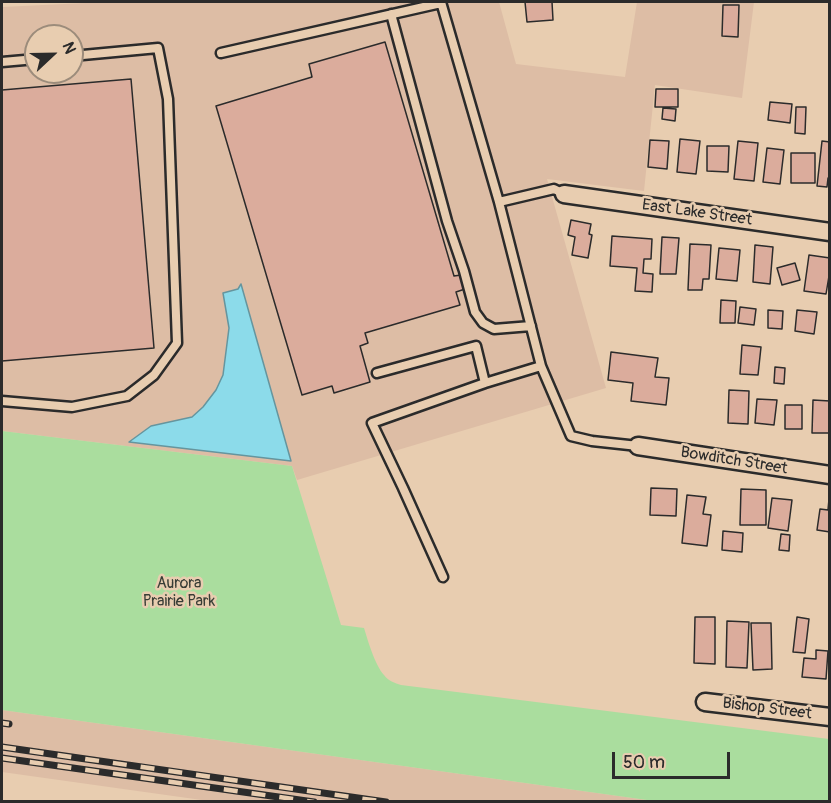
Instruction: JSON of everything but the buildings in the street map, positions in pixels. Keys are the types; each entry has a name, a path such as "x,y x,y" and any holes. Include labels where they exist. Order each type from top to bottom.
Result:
{"street":[{"name":"East Lake Street","path":"564,194 830,232"},
{"name":"Bowditch Street","path":"638,446 830,475"},
{"name":"Bishop Street","path":"705,702 830,717"}],"lane":[{"path":"221,53 441,2 499,202 541,366 572,436 592,441 638,446"},
{"path":"391,14 447,220 475,312 483,323 494,329 531,326"},
{"path":"2,401 72,407 127,396 154,375 177,343 168,99 158,48 84,55"},
{"path":"2,62 24,60"},
{"path":"499,202 554,189 564,194"},
{"path":"376,373 476,346 485,383"},
{"path":"443,577 372,423 541,366"}],"shaded area":[{"path":"106,2 499,2 516,64 625,77 637,2 754,2 742,98 655,85 644,191 547,179 606,388 297,480 292,466 2,431 2,7"},
{"path":"2,710 654,801 216,802 2,772"}],"green space":[{"name":"Aurora Prairie Park","path":"2,431 292,466 341,625 364,628 381,671 390,680 401,685 829,739 829,801 654,801 2,710"}],"water":[{"path":"241,284 291,461 129,442 151,426 192,417 216,390 223,375 229,328 223,293 238,289"}],"railway":[{"path":"2,723 9,724"},
{"path":"2,747 386,802"},
{"path":"2,758 314,802"}]}
